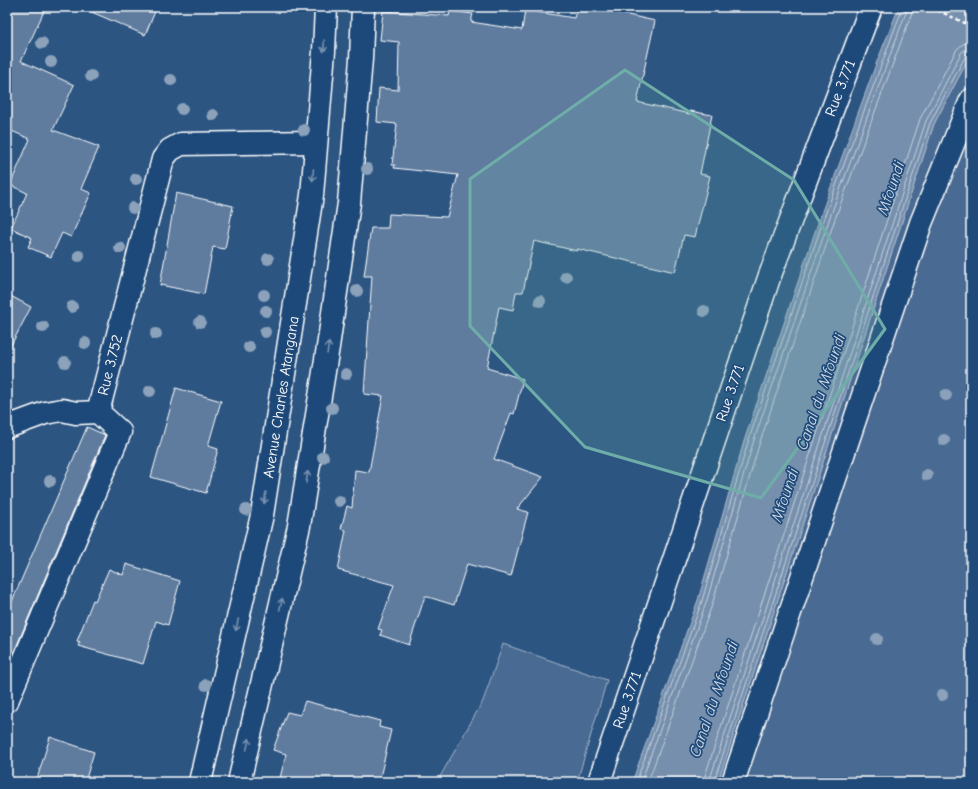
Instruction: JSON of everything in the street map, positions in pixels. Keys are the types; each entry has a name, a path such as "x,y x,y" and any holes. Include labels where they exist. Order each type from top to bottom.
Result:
{"main road":[{"name":"Avenue Charles Atangana","path":"200,782 262,515 312,195 315,142 324,51 326,7"},
{"path":"239,782 299,526 328,347 349,203 361,59 363,7"},
{"name":"Rue 3.771","path":"599,782 768,278 871,7"},
{"path":"733,782 921,223 971,100"},
{"name":"Rue 3.752","path":"7,701 120,432 98,412 163,158 170,150 181,144 315,142"},
{"path":"7,427 45,413 62,410 76,414 98,412"}],"path":[{"path":"931,7 971,26"}],"highlighted area":[{"path":"625,70 794,180 885,329 761,498 585,447 470,326 470,179"}],"shaded area":[{"path":"971,54 971,782 718,782 934,124"},
{"path":"503,644 607,680 577,782 437,782 483,701"}],"water":[{"path":"899,7 971,7 971,54 934,124 718,782 632,782 698,600 744,441 821,214 876,64"}],"building":[{"path":"7,7 46,7 21,61 74,85 53,130 99,147 81,189 91,193 71,237 62,233 51,257 28,247 32,238 11,228 27,193 10,185 30,139 7,129"},
{"path":"80,7 157,7 145,35"},
{"path":"577,7 611,7 610,11 655,21 637,102 690,114 690,111 712,115 700,174 710,176 695,237 684,235 675,272 577,249 577,251 534,241 523,292 516,292 513,310 499,307 487,368 523,379 514,414 511,413 494,459 543,477 517,509 528,512 511,576 467,564 454,605 425,596 409,645 380,635 382,630 378,629 394,585 338,570 346,530 341,529 347,506 352,508 355,470 369,472 383,396 364,394 372,276 364,276 371,228 388,228 389,214 447,217 458,175 394,168 395,165 392,165 397,124 377,122 379,88 398,90 399,42 380,40 383,11 449,16 450,11 473,14 471,22 522,30 525,10 574,18"},
{"path":"176,193 233,206 225,249 213,247 204,294 160,285"},
{"path":"7,294 31,307 7,353"},
{"path":"176,388 221,401 208,446 218,449 206,493 151,477"},
{"path":"87,427 105,435 7,669 7,613"},
{"path":"126,564 180,581 168,625 156,621 143,664 78,646 80,642 77,641 93,600 95,601 109,569 123,575"},
{"path":"305,701 380,721 379,727 391,730 379,782 279,782 286,754 273,750 287,712 300,715"},
{"path":"50,737 94,752 85,782 36,782"}],"water label":[{"name":"Mfoundi","path":"891,188"},
{"name":"Canal du Mfoundi","path":"821,392"},
{"name":"Mfoundi","path":"785,495"},
{"name":"Canal du Mfoundi","path":"714,699"}]}
